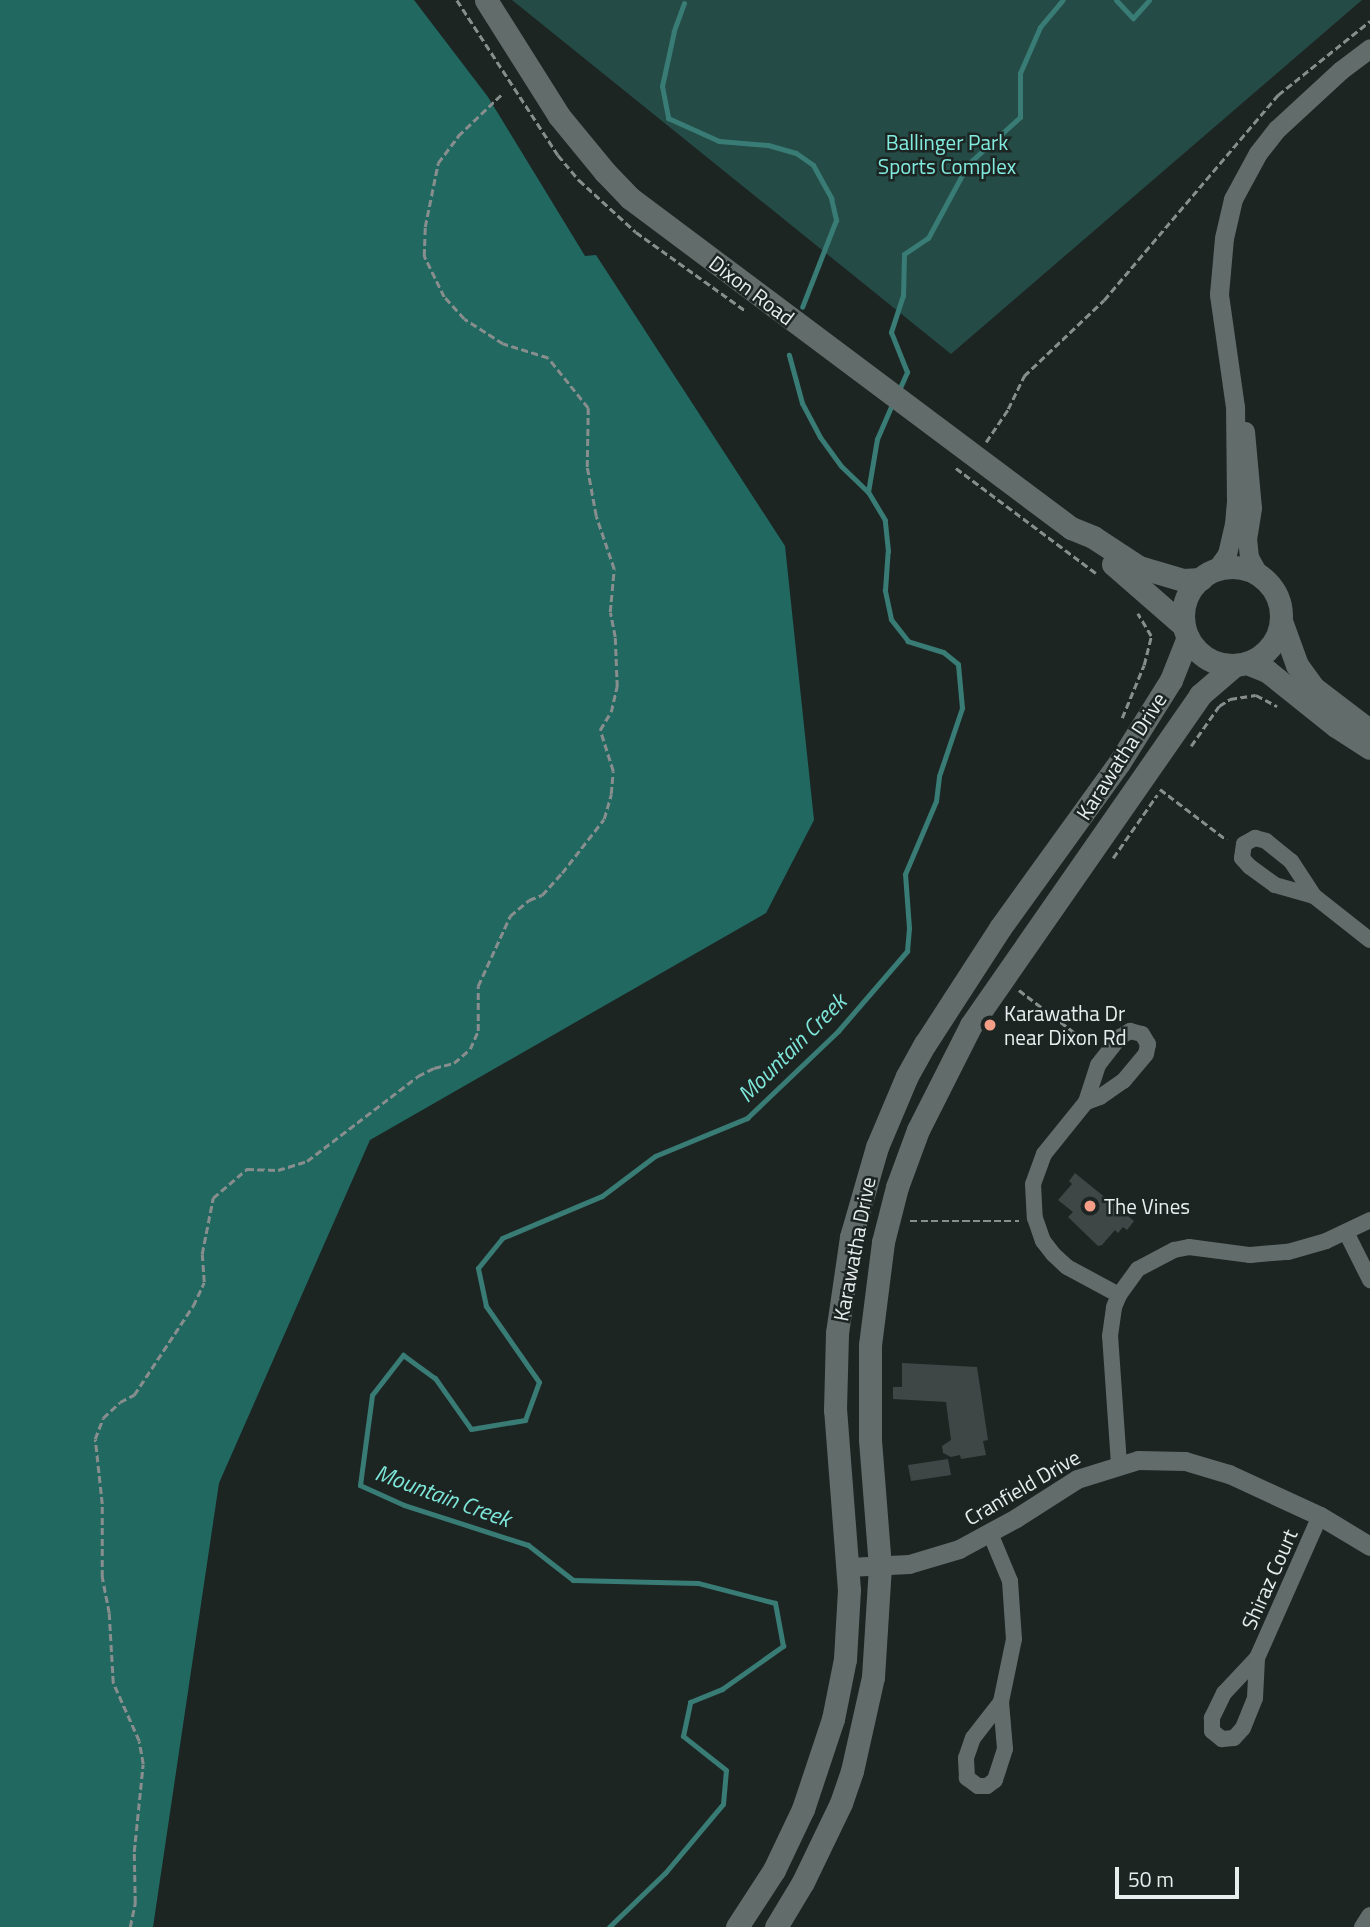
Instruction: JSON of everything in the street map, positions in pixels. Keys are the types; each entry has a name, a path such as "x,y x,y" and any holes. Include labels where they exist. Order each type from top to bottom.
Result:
{"main road":[{"name":"Dixon Road","path":"486,0 559,116 630,198 1071,528 1083,542 1145,589 1186,631"},
{"name":"Dixon Road","path":"1071,528 1093,537 1139,566 1183,580 1207,575"},
{"path":"1370,731 1314,688 1297,665 1281,621 1280,605 1274,591 1259,576 1236,568 1207,575 1186,598 1186,631 1203,656 1218,663 1241,664 1267,671 1336,726 1370,748"},
{"path":"1241,664 1268,649 1281,621"},
{"name":"Karawatha Drive","path":"737,1927 792,1837 821,1759 845,1659 848,1567 835,1410 837,1333 851,1237 877,1147 907,1076 925,1044 1000,928 1119,763 1171,680 1186,631"},
{"name":"Karawatha Drive","path":"776,1927 828,1834 852,1771 873,1677 880,1567 870,1439 870,1345 883,1241 897,1187 918,1130 971,1025 1013,961 1121,812 1200,695 1241,664"}],"street":[{"path":"1207,575 1227,554 1234,524 1235,407 1219,294 1224,238 1233,199 1258,153 1277,129 1310,97 1370,48"},
{"path":"1235,407 1245,431 1251,473 1249,557 1259,576"},
{"path":"1314,896 1275,885 1250,867 1242,858 1244,844 1255,838 1266,841 1292,861 1314,896 1370,940"},
{"path":"1086,1102 1100,1097 1129,1075 1148,1049 1146,1038 1142,1034 1130,1031 1121,1037 1098,1065 1086,1102 1059,1134 1037,1168 1033,1184 1034,1218 1043,1241 1067,1267 1119,1295"},
{"path":"1119,1464 1110,1336 1114,1307 1119,1295 1138,1269 1174,1250 1189,1247 1268,1255 1306,1248 1370,1220"},
{"path":"1346,1232 1370,1280"},
{"name":"Cranfield Drive","path":"848,1567 880,1567 926,1560 990,1533 1077,1479 1119,1464 1165,1459 1205,1465 1320,1516 1370,1546"},
{"name":"Shiraz Court","path":"1257,1658 1255,1698 1243,1728 1234,1738 1222,1739 1212,1731 1212,1718 1224,1693 1257,1658 1320,1516"},
{"path":"990,1533 1010,1581 1014,1639 1001,1702 1005,1728 1002,1760 995,1780 987,1786 978,1786 967,1778 966,1758 974,1738 1001,1702"},
{"path":"1363,1927 1370,1916"}],"path":[{"path":"985,443 1009,409 1024,376 1104,300 1278,95 1370,21"},
{"path":"130,1927 135,1903 134,1852 143,1765 139,1741 113,1684 109,1613 102,1577 102,1504 96,1449 103,1418 120,1402 134,1395 193,1306 204,1282 202,1254 212,1198 247,1169 278,1170 307,1161 418,1076 454,1063 470,1049 478,1031 478,986 510,916 529,900 542,895 562,873 604,819 611,794 613,771 600,730 611,712 617,687 610,612 614,569 596,516 587,467 588,408 548,358 503,344 464,319 444,297 424,256 425,227 438,163 458,136 502,94"},
{"path":"953,466 1105,580"},
{"path":"1121,720 1151,636 1137,612"},
{"path":"1219,706 1230,699 1256,695 1278,706"},
{"path":"1160,789 1226,839 1244,844"},
{"path":"1017,988 1090,1045"},
{"path":"907,1221 1013,1223 1034,1218"}],"green space":[{"name":"Ballinger Park Sports Complex","path":"512,0 1362,0 951,354"}],"shaded area":[{"path":"0,0 414,0 488,97 585,256 596,255 785,546 814,820 766,913 370,1140 219,1483 153,1927 0,1927"}],"building":[{"name":"The Vines","path":"1075,1173 1134,1221 1127,1230 1123,1227 1118,1233 1115,1230 1098,1246 1068,1217 1073,1212 1058,1200 1072,1184 1069,1181"},
{"path":"902,1363 977,1367 988,1440 983,1441 986,1455 961,1459 960,1455 951,1457 943,1453 942,1446 951,1440 946,1402 893,1399 893,1387 902,1387"},
{"path":"948,1459 951,1475 911,1481 908,1465"}],"waterway":[{"path":"899,390 907,372 891,332 903,296 904,254 928,238 968,164 1020,117 1020,73 1040,27 1063,0"},
{"path":"1116,0 1133,18 1149,0"},
{"name":"Mountain Creek","path":"684,3 674,31 662,86 668,118 719,141 768,145 796,153 813,165 831,198 836,220 802,307"},
{"name":"Mountain Creek","path":"609,1927 665,1873 723,1804 726,1770 683,1736 690,1702 722,1689 783,1646 775,1603 698,1583 573,1580 528,1545 404,1505 360,1485 372,1395 403,1355 435,1378 471,1429 525,1420 539,1382 486,1306 478,1268 502,1238 602,1196 655,1156 747,1118 838,1031 907,951 909,928 905,874 936,801 939,776 962,708 958,664 943,652 908,641 891,619 885,590 888,551 885,520 868,492 841,466 820,437 802,403 789,355"},
{"path":"868,492 877,439 893,402"}],"place":[{"name":"Karawatha Dr near Dixon Rd","path":"990,1025"},
{"name":"The Vines","path":"1090,1206"}]}
